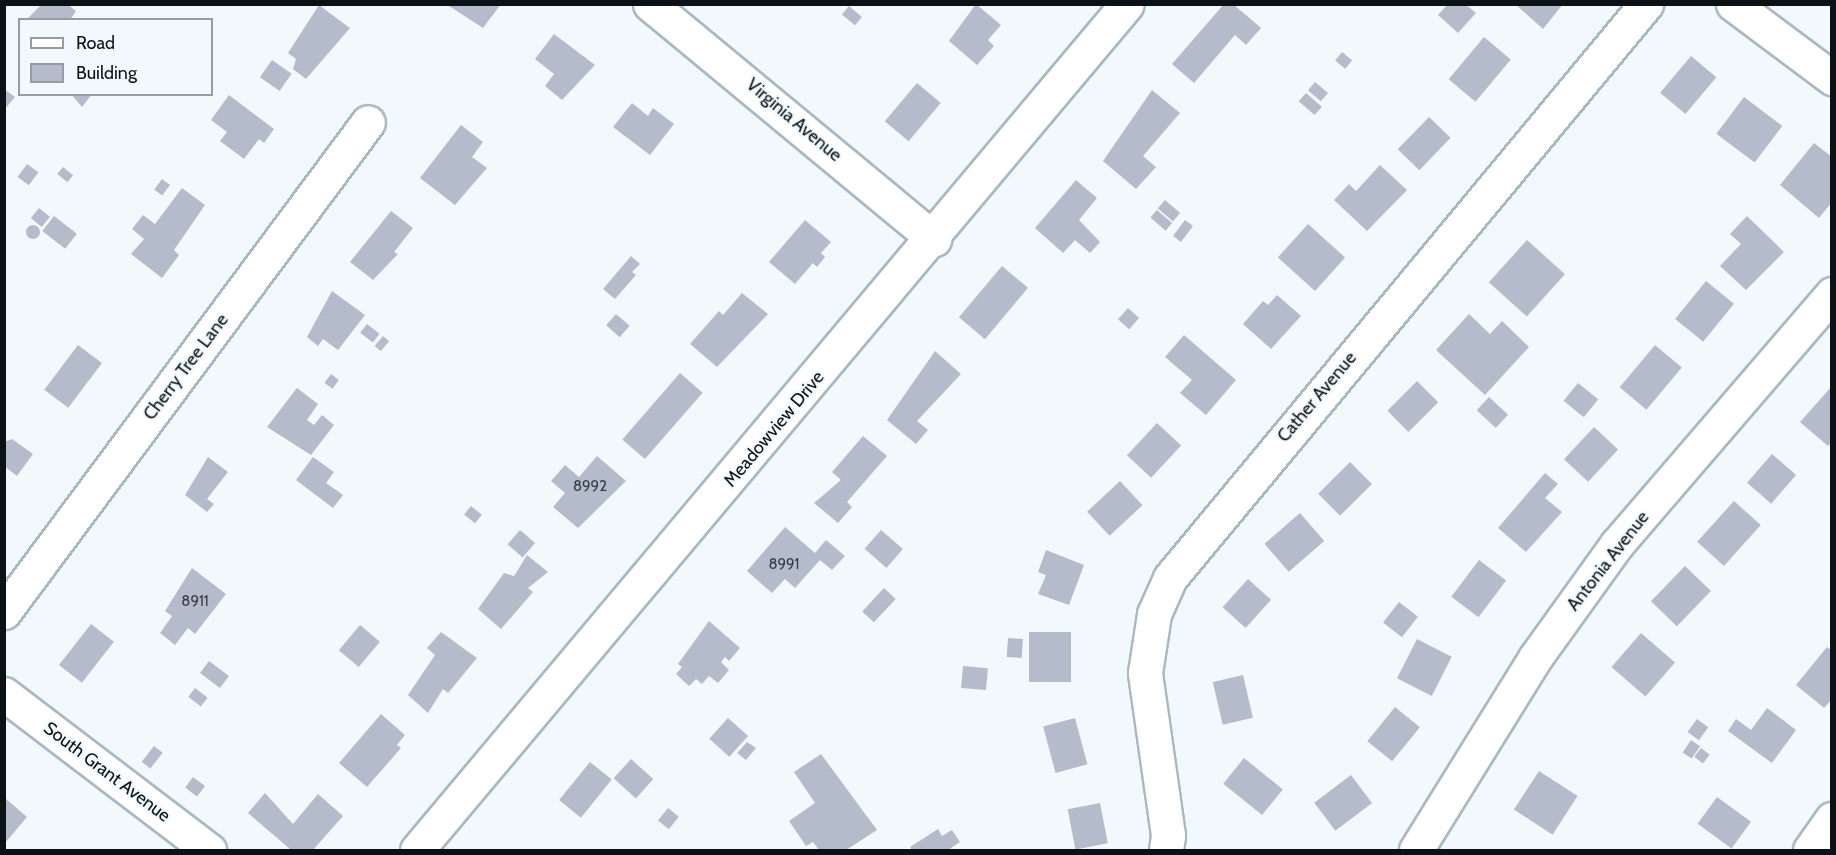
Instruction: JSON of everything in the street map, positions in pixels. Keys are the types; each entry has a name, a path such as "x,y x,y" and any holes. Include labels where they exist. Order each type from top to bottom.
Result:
{"street":[{"name":"Virginia Avenue","path":"650,4 934,239"},
{"name":"Meadowview Drive","path":"417,850 934,239 1127,4"},
{"name":"Cather Avenue","path":"1166,850 1168,835 1144,673 1154,614 1170,578 1646,4"},
{"path":"1733,4 1832,78"},
{"name":"Cherry Tree Lane","path":"4,612 368,122"},
{"name":"Antonia Avenue","path":"1416,850 1535,658 1617,544 1832,294"},
{"name":"South Grant Avenue","path":"4,694 209,850"},
{"path":"1810,850 1832,819"}],"building":[{"path":"42,4 67,4 76,11 71,18 28,18"},
{"path":"446,4 501,4 483,28"},
{"path":"976,4 1001,25 988,40 994,46 977,65 949,41"},
{"path":"1224,4 1233,4 1261,28 1246,45 1235,35 1194,83 1172,64"},
{"path":"1448,4 1465,4 1476,13 1458,33 1438,15"},
{"path":"1515,4 1563,4 1543,29"},
{"path":"319,5 350,28 306,79 293,69 296,59 288,53"},
{"path":"849,6 862,17 855,25 842,14"},
{"path":"554,34 595,65 562,100 545,86 554,74 535,59"},
{"path":"1484,37 1511,59 1475,102 1449,79"},
{"path":"1342,52 1352,60 1345,69 1335,61"},
{"path":"1691,56 1716,77 1685,114 1660,93"},
{"path":"272,60 292,74 280,91 260,77"},
{"path":"1315,82 1328,93 1321,101 1308,90"},
{"path":"917,83 941,103 909,141 885,121"},
{"path":"4,89 15,97 4,110"},
{"path":"1152,90 1180,113 1143,156 1156,167 1136,189 1103,161"},
{"path":"1306,93 1322,107 1315,115 1299,101"},
{"path":"229,95 274,129 264,143 259,139 244,159 220,141 227,132 211,120"},
{"path":"73,96 90,96 82,107"},
{"path":"1744,97 1782,126 1755,163 1716,134"},
{"path":"632,103 648,116 653,108 674,124 650,155 613,127"},
{"path":"1429,117 1451,138 1419,170 1398,149"},
{"path":"461,125 483,142 472,157 487,168 455,205 420,178"},
{"path":"1814,143 1832,157 1832,202 1819,218 1780,185"},
{"path":"27,164 38,172 29,185 18,177"},
{"path":"1380,165 1407,190 1367,231 1334,200 1349,184 1356,191"},
{"path":"63,167 73,175 67,182 57,174"},
{"path":"162,179 170,185 162,195 154,189"},
{"path":"1076,180 1097,198 1079,220 1100,242 1090,253 1075,240 1063,253 1035,228"},
{"path":"182,188 205,205 174,250 179,255 162,278 131,254 144,239 132,229 143,215 155,224"},
{"path":"1165,200 1180,213 1173,221 1158,208"},
{"path":"39,208 50,217 42,227 31,218"},
{"path":"1157,210 1172,223 1166,231 1150,218"},
{"path":"391,211 413,228 394,252 398,254 373,280 350,262"},
{"path":"54,216 77,234 65,249 42,231"},
{"path":"1747,216 1784,252 1746,290 1720,266 1741,244 1730,234"},
{"path":"805,220 831,242 821,253 825,257 817,267 813,263 795,284 769,262"},
{"path":"1185,220 1193,226 1181,242 1173,236"},
{"path":"1308,224 1345,257 1315,291 1278,257"},
{"path":"30,225 36,225 40,232 36,239 30,239 26,235 26,229"},
{"path":"1527,240 1565,274 1527,316 1489,282"},
{"path":"631,256 640,264 632,272 636,275 615,299 603,289"},
{"path":"1002,266 1028,288 985,339 959,317"},
{"path":"1706,281 1734,304 1703,342 1675,319"},
{"path":"332,291 365,315 338,350 323,339 318,346 307,337"},
{"path":"742,293 768,314 717,367 690,344 719,311 723,315"},
{"path":"1277,295 1301,316 1271,349 1243,324 1263,301 1268,305"},
{"path":"1128,308 1139,318 1129,329 1118,319"},
{"path":"616,314 630,326 620,337 606,325"},
{"path":"1469,314 1490,334 1502,321 1529,347 1485,395 1436,350"},
{"path":"367,324 380,334 373,343 360,333"},
{"path":"1184,335 1236,380 1206,415 1180,393 1192,380 1165,357"},
{"path":"383,336 389,341 381,351 375,346"},
{"path":"78,345 102,363 68,408 44,390"},
{"path":"1655,345 1682,367 1646,410 1620,387"},
{"path":"935,351 961,374 917,421 928,430 916,444 887,420"},
{"path":"680,373 703,393 645,459 622,439"},
{"path":"331,374 339,380 332,389 324,383"},
{"path":"1417,381 1438,402 1409,432 1387,411"},
{"path":"1578,383 1598,399 1584,417 1564,401"},
{"path":"1832,386 1832,442 1828,446 1800,422"},
{"path":"297,388 318,404 307,420 314,425 322,415 334,425 311,455 267,427"},
{"path":"1489,397 1508,415 1496,428 1477,410"},
{"path":"1157,423 1181,446 1151,478 1127,455"},
{"path":"1594,427 1618,450 1588,482 1564,459"},
{"path":"863,436 887,456 847,502 852,507 838,523 814,503 841,480 832,472"},
{"path":"12,439 33,454 17,476 4,466 4,442"},
{"path":"1772,454 1796,475 1771,504 1747,483"},
{"path":"597,456 626,481 578,528 553,507 565,493 551,481 565,465 579,477"},
{"path":"208,457 228,472 207,499 214,504 207,512 185,495"},
{"path":"313,457 334,472 326,483 343,495 333,508 296,480"},
{"path":"1350,462 1372,484 1340,516 1318,494"},
{"path":"1545,473 1558,484 1545,498 1562,512 1526,552 1498,528"},
{"path":"1120,481 1143,505 1110,536 1087,512"},
{"path":"1734,501 1761,525 1724,566 1697,542"},
{"path":"471,506 482,515 475,523 464,515"},
{"path":"1300,513 1324,541 1289,572 1265,544"},
{"path":"785,527 815,553 826,540 845,556 832,570 820,560 795,588 785,579 772,593 747,571"},
{"path":"520,530 535,543 523,557 508,544"},
{"path":"881,530 903,549 886,568 865,549"},
{"path":"1046,550 1084,565 1069,605 1038,594 1046,575 1038,572"},
{"path":"527,555 548,572 528,588 533,592 501,629 478,609 504,573 514,576"},
{"path":"1479,560 1506,580 1478,617 1451,597"},
{"path":"1685,566 1711,591 1677,626 1651,601"},
{"path":"192,568 226,594 195,634 188,628 175,645 160,633 172,616 165,611"},
{"path":"1248,579 1271,600 1246,628 1223,607"},
{"path":"884,588 896,599 874,622 862,611"},
{"path":"1399,602 1418,617 1402,637 1383,622"},
{"path":"709,621 740,648 729,661 725,657 721,662 729,670 718,683 709,676 702,684 696,679 689,686 676,674 682,667 678,664"},
{"path":"91,624 114,642 82,683 59,665"},
{"path":"360,625 380,642 359,667 339,650"},
{"path":"441,632 477,658 448,693 443,689 428,713 408,695 435,655 427,648"},
{"path":"1029,632 1071,632 1071,682 1029,682"},
{"path":"1641,633 1675,663 1645,696 1611,667"},
{"path":"1008,638 1023,639 1022,658 1007,657"},
{"path":"1417,639 1452,657 1432,696 1397,678"},
{"path":"1827,647 1832,651 1832,699 1824,708 1796,685"},
{"path":"209,661 229,676 220,688 200,673"},
{"path":"963,666 988,668 986,690 961,688"},
{"path":"1243,675 1253,718 1223,725 1213,682"},
{"path":"195,688 208,698 201,707 188,697"},
{"path":"1395,707 1420,727 1392,761 1367,741"},
{"path":"1767,708 1796,730 1772,763 1728,731 1736,719 1751,730"},
{"path":"381,714 405,735 397,745 401,748 367,787 339,763"},
{"path":"728,718 748,736 729,757 709,739"},
{"path":"1075,718 1087,764 1056,773 1043,727"},
{"path":"1697,719 1708,727 1699,740 1688,732"},
{"path":"1691,740 1700,746 1692,759 1683,752"},
{"path":"747,742 756,748 746,760 737,753"},
{"path":"154,746 163,753 150,769 142,762"},
{"path":"1701,748 1710,755 1703,763 1694,757"},
{"path":"821,754 877,830 846,850 819,850 813,842 806,846 789,821 815,803 794,772"},
{"path":"1244,758 1283,789 1262,815 1223,784"},
{"path":"631,759 653,779 636,798 614,778"},
{"path":"590,762 612,780 581,818 559,800"},
{"path":"1539,771 1578,796 1553,835 1514,810"},
{"path":"1351,775 1372,803 1335,831 1314,803"},
{"path":"193,777 205,786 197,796 185,787"},
{"path":"265,793 293,824 318,794 343,816 313,850 291,850 248,813"},
{"path":"1717,797 1751,822 1732,848 1698,824"},
{"path":"5,798 27,817 5,843"},
{"path":"1100,803 1108,843 1075,850 1068,809"},
{"path":"668,808 679,817 669,829 658,820"},
{"path":"938,829 942,836 952,830 960,842 948,850 912,850 910,847"}]}
